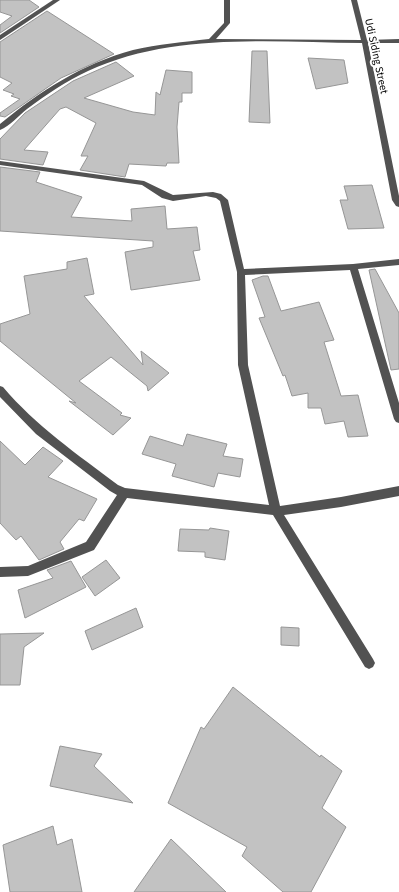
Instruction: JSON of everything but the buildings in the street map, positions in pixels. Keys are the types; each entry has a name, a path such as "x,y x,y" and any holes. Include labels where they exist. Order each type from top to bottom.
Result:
{"street":[{"path":"0,38 57,0"},
{"path":"210,42 227,22 227,0"},
{"name":"Udi Siding Street","path":"354,0 365,43 396,200 399,204"},
{"path":"0,128 30,102 62,81 101,62 141,50 174,44 210,42 306,40 365,43 399,41"},
{"path":"0,163 144,183 160,194 173,198 212,194 219,195 224,200 241,272 243,365 276,510 368,663"},
{"path":"241,272 352,267 399,262"},
{"path":"352,267 399,419"},
{"path":"0,390 37,428 114,488 124,493 276,510 341,502 399,491"},
{"path":"0,572 28,572 73,551 90,546 124,493"}]}
